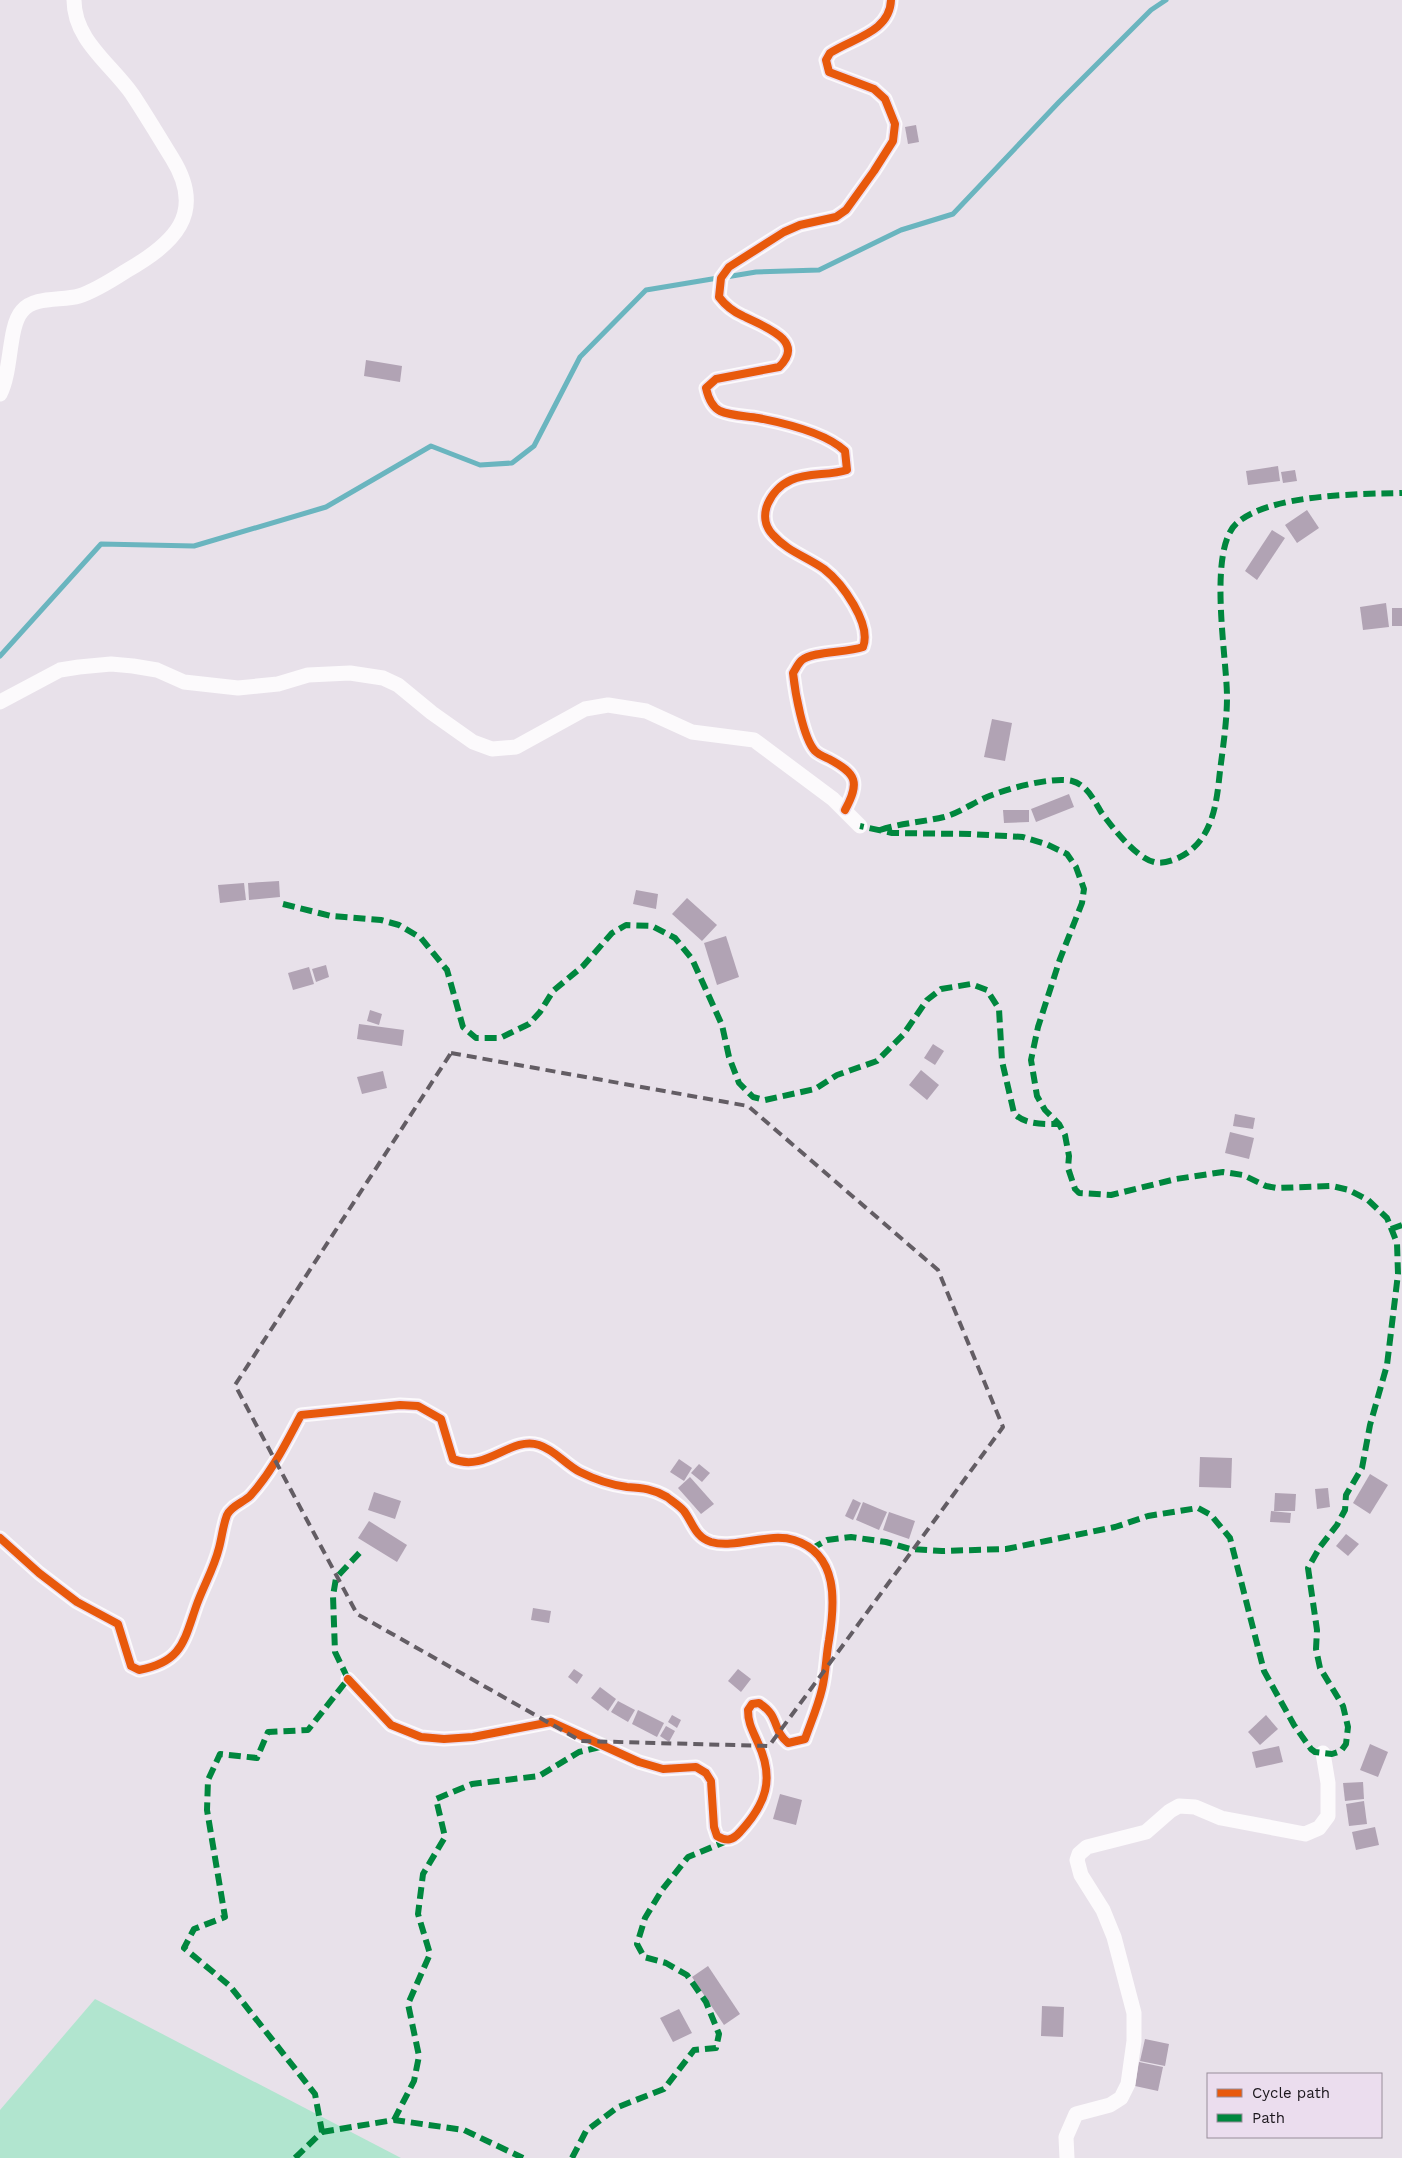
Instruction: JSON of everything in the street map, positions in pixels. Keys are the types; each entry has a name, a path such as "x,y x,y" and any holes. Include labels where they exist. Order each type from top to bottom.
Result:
{"street":[{"path":"0,394 5,384 14,323 22,310 32,303 80,296 150,257 167,243 179,227 187,210 186,193 178,167 131,93 88,42 76,20 74,0"},
{"path":"845,810 854,793 854,782 850,773 840,765 816,752 808,740 794,674 800,661 809,656 846,652 863,647 867,638 862,621 843,590 825,570 782,544 771,533 766,516 767,502 771,494 792,480 847,470 845,451 834,441 807,431 760,418 719,411 710,400 706,388 716,379 779,367 786,360 788,351 785,341 777,333 741,316 724,304 719,297 721,278 729,267 784,232 800,225 836,217 841,214 874,171 893,140 895,124 885,99 874,89 829,72 826,60 835,49 884,23 890,10 891,0"},
{"path":"0,702 60,670 111,664 157,670 184,682 238,688 278,684 308,675 350,673 383,678 398,685 432,713 473,742 492,749 516,747 585,709 608,704 646,711 692,732 754,740 845,810 860,826"},
{"path":"0,1538 39,1573 77,1602 118,1624 131,1666 139,1670 150,1668 168,1661 187,1638 196,1606 214,1565 228,1512 250,1496 269,1471 284,1448 301,1415 418,1406 441,1418 453,1459 465,1464 480,1462 514,1448 531,1444 540,1445 580,1472 611,1483 644,1487 655,1491 684,1510 699,1535 712,1542 775,1538 793,1539 816,1552 826,1567 834,1602 834,1619 822,1688 805,1739 788,1743 780,1736 774,1716 769,1709 759,1703 752,1704 748,1710 751,1732 764,1758 767,1786 763,1801 756,1814 732,1839 724,1840 717,1836 714,1827 712,1782 706,1773 696,1767 663,1769 639,1762 551,1722 473,1737 444,1739 421,1737 391,1725 348,1678"},
{"path":"1067,2158 1066,2137 1076,2114 1110,2105 1122,2098 1128,2084 1134,2041 1134,2013 1114,1937 1103,1910 1081,1876 1077,1860 1079,1854 1087,1847 1146,1832 1170,1810 1179,1806 1195,1807 1221,1818 1305,1834 1319,1828 1328,1816 1328,1783 1323,1753"}],"highlighted area":[{"path":"451,1053 748,1106 938,1270 1003,1427 769,1746 581,1741 357,1614 235,1385"}],"green space":[{"path":"95,1999 401,2158 0,2158 0,2110"}],"building":[{"path":"916,125 919,142 908,144 905,127"},
{"path":"366,360 402,366 400,382 364,376"},
{"path":"1278,466 1280,481 1248,485 1246,471"},
{"path":"1295,470 1297,481 1283,483 1281,472"},
{"path":"1307,510 1319,528 1297,543 1285,525"},
{"path":"1272,530 1285,538 1257,580 1245,571"},
{"path":"1386,603 1389,627 1363,630 1360,607"},
{"path":"1392,608 1402,608 1402,626 1392,626"},
{"path":"992,719 1012,723 1005,761 984,757"},
{"path":"1069,794 1074,807 1036,822 1031,809"},
{"path":"1003,810 1029,810 1029,822 1004,823"},
{"path":"279,881 280,897 249,900 248,883"},
{"path":"244,883 246,900 220,903 218,885"},
{"path":"636,890 658,894 656,909 633,904"},
{"path":"687,898 717,925 702,941 672,914"},
{"path":"726,936 739,977 717,985 704,943"},
{"path":"326,965 329,977 316,982 312,969"},
{"path":"309,967 314,984 293,990 288,973"},
{"path":"370,1010 382,1014 379,1025 367,1021"},
{"path":"359,1024 404,1030 402,1046 357,1039"},
{"path":"933,1044 944,1051 935,1065 924,1058"},
{"path":"921,1070 939,1085 927,1100 909,1085"},
{"path":"383,1071 387,1088 362,1094 357,1077"},
{"path":"1235,1114 1255,1118 1253,1129 1233,1126"},
{"path":"1230,1132 1254,1138 1249,1159 1225,1153"},
{"path":"1200,1457 1232,1458 1231,1488 1199,1487"},
{"path":"679,1459 692,1468 684,1481 670,1472"},
{"path":"699,1464 710,1473 702,1482 691,1473"},
{"path":"1370,1474 1388,1485 1370,1514 1353,1503"},
{"path":"690,1477 714,1504 701,1514 678,1488"},
{"path":"1328,1488 1330,1507 1317,1509 1315,1489"},
{"path":"374,1492 401,1501 395,1519 368,1510"},
{"path":"1275,1493 1296,1494 1295,1511 1274,1511"},
{"path":"853,1499 861,1503 853,1520 845,1516"},
{"path":"863,1502 887,1512 879,1530 856,1520"},
{"path":"1271,1511 1291,1513 1290,1523 1270,1522"},
{"path":"889,1512 915,1521 909,1539 883,1530"},
{"path":"369,1521 407,1545 397,1562 358,1538"},
{"path":"1346,1534 1359,1544 1348,1556 1336,1546"},
{"path":"533,1608 551,1611 549,1623 531,1620"},
{"path":"574,1669 583,1675 577,1684 568,1677"},
{"path":"738,1669 751,1679 741,1692 728,1681"},
{"path":"600,1687 616,1699 608,1711 591,1698"},
{"path":"618,1701 635,1710 628,1722 611,1712"},
{"path":"638,1710 664,1723 657,1737 632,1724"},
{"path":"672,1715 681,1720 677,1728 668,1722"},
{"path":"1266,1715 1278,1729 1260,1745 1248,1732"},
{"path":"666,1726 675,1731 669,1742 660,1736"},
{"path":"1370,1744 1388,1752 1378,1777 1360,1770"},
{"path":"1279,1746 1283,1762 1256,1768 1252,1752"},
{"path":"1363,1782 1364,1799 1345,1801 1343,1783"},
{"path":"780,1794 802,1800 796,1825 773,1819"},
{"path":"1364,1801 1367,1824 1349,1826 1346,1804"},
{"path":"1375,1827 1379,1845 1356,1850 1352,1832"},
{"path":"708,1966 740,2014 724,2025 692,1977"},
{"path":"1042,2006 1064,2007 1063,2037 1041,2036"},
{"path":"679,2009 692,2033 673,2042 660,2018"},
{"path":"1145,2039 1169,2044 1165,2066 1140,2061"},
{"path":"1139,2062 1163,2067 1158,2091 1135,2086"}],"waterway":[{"path":"726,277 756,272 819,270 901,230 953,214 1059,102 1151,10 1166,0"},
{"path":"0,656 101,544 194,546 326,507 431,446 480,465 512,463 534,446 580,357 646,290 718,278"}],"marked path":[{"path":"880,830 944,817 987,797 1017,787 1053,780 1064,780 1077,783 1086,789 1118,833 1140,855 1158,863 1174,860 1188,853 1205,834 1216,803 1219,782 1226,725 1227,697 1222,632 1221,579 1223,556 1228,536 1237,523 1252,513 1271,506 1292,501 1340,495 1402,493"},
{"path":"811,1549 827,1540 851,1537 886,1542 910,1549 942,1551 1006,1549 1115,1527 1148,1516 1198,1508 1211,1515 1230,1538 1264,1671 1294,1725 1315,1752 1332,1754 1341,1751 1346,1744 1348,1727 1343,1706 1320,1668 1316,1649 1317,1630 1308,1568 1320,1547 1337,1525 1345,1510 1346,1495 1362,1468 1370,1425 1387,1365 1398,1274 1397,1243 1387,1218 1368,1200 1349,1190 1332,1186 1277,1188 1266,1186 1243,1175 1223,1172 1176,1179 1111,1195 1079,1193 1075,1189 1068,1168 1069,1156 1065,1135 1059,1124 1045,1110 1037,1096 1031,1060 1038,1027 1060,959 1082,903 1084,889 1076,867 1067,854 1046,844 1023,837 892,833 860,826"},
{"path":"283,904 331,916 381,920 399,925 421,938 447,970 463,1027 476,1038 500,1038 529,1024 540,1012 553,991 583,966 612,933 626,925 652,926 675,938 692,959 722,1025 729,1057 739,1083 753,1097 765,1100 815,1089 837,1075 877,1061 903,1035 927,1000 941,989 971,984 987,990 999,1009 1002,1061 1014,1113 1029,1122 1059,1124"},
{"path":"1391,1229 1402,1225"},
{"path":"295,2158 322,2132 315,2094 230,1986 184,1948 194,1929 225,1917 207,1810 208,1780 220,1754 257,1758 268,1732 308,1730 348,1679 335,1652 333,1596 336,1578 363,1549"},
{"path":"394,2120 414,2081 419,2056 408,2004 430,1954 418,1914 423,1874 445,1837 436,1799 472,1784 539,1776 579,1752 604,1746"},
{"path":"572,2158 586,2131 618,2107 664,2089 694,2050 716,2048 719,2034 706,2002 687,1975 666,1963 644,1957 637,1944 645,1918 662,1890 688,1857 727,1841"},
{"path":"322,2132 394,2120 464,2130 523,2158"}],"cycle path":[{"path":"845,810 853,792 853,780 845,769 818,754 811,745 800,714 793,673 801,661 807,657 863,647 865,638 863,627 854,605 831,575 779,541 768,528 765,520 768,504 772,496 784,484 804,476 847,470 845,451 827,439 792,426 754,417 724,413 715,407 706,388 716,379 779,367 786,357 788,349 779,335 736,312 719,297 721,278 729,267 784,232 800,225 836,217 846,210 893,141 895,124 885,99 874,89 829,72 826,60 830,53 877,27 889,11 891,0"},
{"path":"0,1538 39,1573 77,1602 118,1624 131,1666 139,1670 154,1666 165,1661 180,1648 217,1555 227,1515 231,1509 250,1496 258,1487 278,1457 301,1415 400,1405 418,1406 441,1419 453,1459 465,1462 476,1461 518,1445 539,1445 550,1450 575,1469 591,1477 615,1485 643,1488 662,1494 684,1511 701,1537 711,1542 731,1544 774,1538 794,1540 809,1547 819,1556 831,1581 831,1626 824,1677 822,1689 805,1739 788,1743 783,1738 766,1708 759,1703 752,1704 748,1710 749,1719 763,1756 767,1780 762,1801 756,1811 737,1835 730,1839 717,1836 714,1827 711,1781 706,1773 696,1767 663,1769 639,1762 551,1722 473,1737 444,1739 421,1737 391,1725 348,1679"}]}
